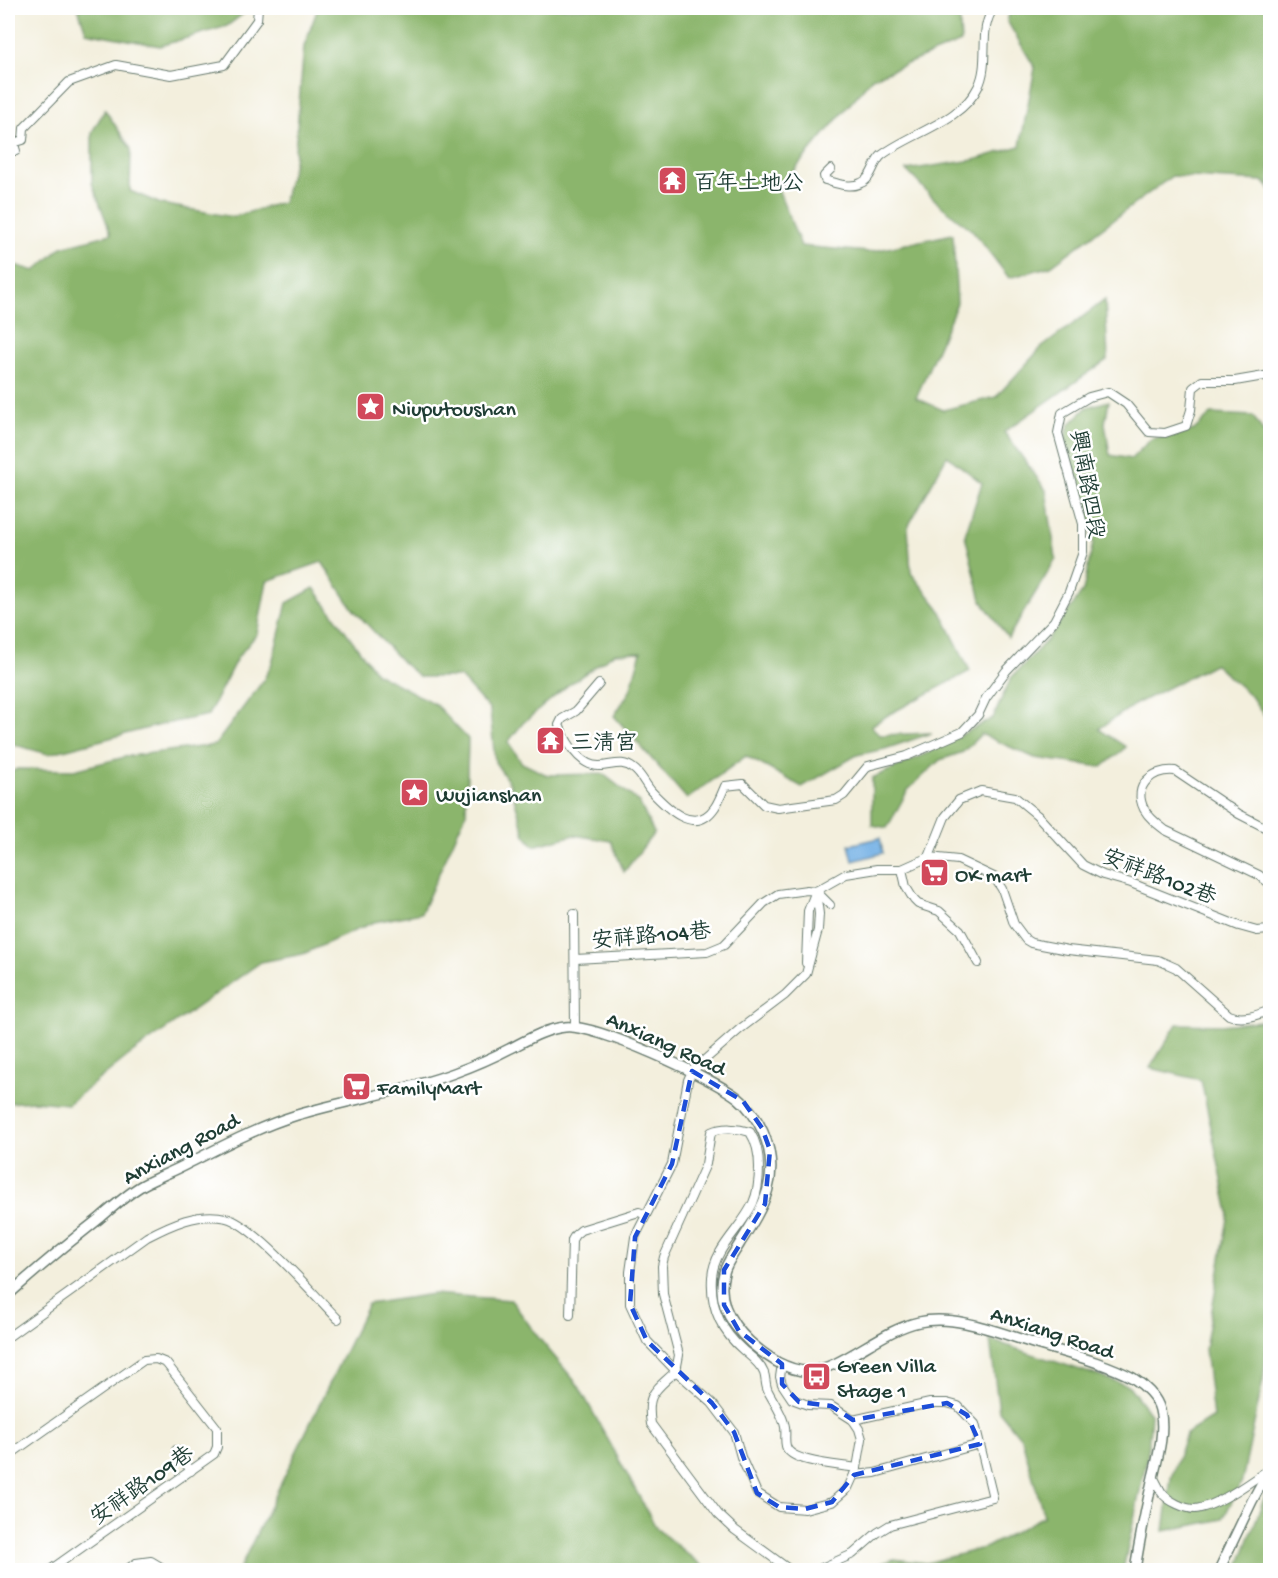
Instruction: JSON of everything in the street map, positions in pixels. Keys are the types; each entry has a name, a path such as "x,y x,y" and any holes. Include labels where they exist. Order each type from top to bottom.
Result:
{"street":[{"path":"8,125 14,147 23,140 24,128 69,82 116,65 171,75 224,65 257,21 258,8"},
{"path":"831,168 824,176 825,180 851,186 862,183 871,173 879,157 947,119 966,102 978,88 983,70 987,17 994,8"},
{"name":"興南路四段","path":"599,684 576,711 562,719 559,725 562,732 584,762 597,766 622,762 635,769 651,790 672,811 684,819 694,821 707,815 715,808 725,786 743,784 765,805 778,808 836,800 844,795 868,766 907,756 962,732 978,715 986,698 1006,671 1054,621 1069,592 1083,552 1083,524 1058,433 1062,413 1089,397 1108,392 1126,404 1149,432 1165,433 1186,426 1191,410 1193,388 1202,381 1235,381 1270,375"},
{"name":"安祥路102巷","path":"1270,830 1239,814 1175,771 1156,772 1147,779 1142,792 1143,808 1164,830 1258,875 1270,884"},
{"name":"安祥路102巷","path":"928,857 945,817 959,800 981,791 1016,797 1083,865 1239,926 1257,931 1269,930 1270,926"},
{"path":"816,891 846,874 877,869 902,869 928,857 958,860 994,877 1002,889 1014,924 1031,943 1158,960 1176,968 1229,1016 1235,1018 1258,1015 1270,1010"},
{"path":"902,869 906,887 914,900 918,904 939,911 960,930 978,963"},
{"path":"816,891 830,905"},
{"path":"782,1364 780,1377 782,1384 792,1399 808,1405 831,1406 854,1420 862,1439 855,1471 848,1488 832,1502 806,1509 779,1507 757,1493 741,1457 734,1432 729,1425 712,1403 647,1341 630,1304 630,1272 635,1237 672,1164 688,1080 692,1071 806,974 818,930 819,914 816,891"},
{"name":"安祥路104巷","path":"575,959 707,952 724,945 764,903 778,894 816,891"},
{"name":"安祥路104巷","path":"574,914 574,1026"},
{"name":"Anxiang Road","path":"8,1295 63,1247 135,1190 255,1129 298,1114 413,1086 444,1076 496,1056 545,1031 574,1026 590,1029 714,1081 743,1101 762,1128 770,1150 770,1179 765,1204 724,1270 722,1293 724,1305 739,1331 753,1345 782,1364 795,1370 813,1371 827,1367 895,1330 920,1322 939,1320 988,1329 1090,1361 1132,1378 1142,1385 1157,1401 1162,1414 1159,1449 1135,1570"},
{"path":"790,1570 735,1530 718,1514 651,1424 648,1408 652,1394 676,1371 679,1354 663,1294 662,1266 664,1257 703,1173 711,1132 744,1130 750,1132 757,1145 759,1161 757,1190 753,1203 718,1256 712,1275 713,1302 717,1316 728,1335 759,1364 764,1373 767,1389 785,1424 786,1447 790,1453 855,1471 874,1473 980,1444"},
{"path":"570,1315 572,1240 575,1235 581,1230 639,1212 646,1215"},
{"path":"8,1337 147,1237 168,1226 193,1218 211,1217 226,1218 250,1230 338,1319"},
{"name":"安祥路109巷","path":"8,1456 144,1360 156,1359 166,1364 217,1428 217,1447 214,1454 50,1570"},
{"path":"817,1570 853,1554 890,1525 993,1498 975,1424 958,1406 947,1403 930,1403 854,1420"},
{"path":"176,1450 191,1471"},
{"path":"1153,1476 1163,1494 1177,1504 1194,1509 1215,1502 1270,1468"},
{"path":"1218,1570 1270,1468"},
{"path":"126,1570 136,1563 151,1560 166,1570"}],"highlighted area":[{"path":"692,1071 743,1101 762,1128 770,1150 765,1204 724,1270 724,1305 739,1331 782,1364 782,1384 799,1402 831,1406 853,1420 947,1403 967,1415 980,1444 854,1475 832,1502 805,1509 779,1507 757,1493 734,1432 712,1403 647,1341 630,1304 635,1237 672,1164"}],"green space":[{"path":"78,8 251,8 227,26 160,46 86,32"},
{"path":"318,8 959,8 961,42 872,78 778,189 801,246 869,252 953,234 957,303 916,398 943,410 996,397 1041,348 1105,300 1108,359 1004,432 1046,490 1056,559 1008,638 981,600 965,535 982,483 947,456 908,527 911,573 939,608 970,671 871,726 880,735 932,733 885,749 857,755 802,787 746,756 687,799 614,716 630,691 641,652 615,653 567,686 523,723 508,742 522,763 547,775 603,774 639,802 654,833 624,872 611,841 574,835 534,846 525,835 510,784 495,762 490,710 460,677 420,677 403,663 353,609 322,562 267,581 257,634 237,658 208,715 48,754 8,743 8,263 35,271 62,247 111,234 92,183 92,132 105,110 131,149 130,191 161,204 233,217 283,202 294,162 304,46"},
{"path":"1011,8 1270,8 1270,189 1263,181 1172,176 1051,266 1009,278 973,231 940,205 906,170 974,160 1020,146 1035,68 1007,21"},
{"path":"1109,401 1105,423 1110,455 1131,459 1151,439 1194,430 1211,414 1253,416 1270,442 1270,724 1251,696 1214,664 1134,705 1099,729 1126,747 1102,767 1035,758 981,734 963,752 940,760 908,790 887,828 872,825 872,778 930,752 993,718 1011,678 1046,641 1083,591 1093,543 1088,510 1064,442 1069,425 1087,407"},
{"path":"314,588 376,673 435,704 468,739 466,813 421,913 374,922 303,954 261,962 128,1056 68,1104 34,1101 8,1103 8,774 17,769 74,770 129,756 215,745 263,681 272,663 287,603"},
{"path":"1270,1020 1269,1327 1263,1381 1242,1481 1223,1519 1164,1531 1171,1478 1186,1434 1213,1417 1205,1349 1229,1213 1201,1080 1150,1068 1177,1024 1221,1025"},
{"path":"433,1294 511,1300 578,1385 657,1529 707,1570 239,1570 368,1304"},
{"path":"990,1340 1129,1386 1151,1415 1148,1453 1123,1570 862,1570 894,1559 927,1563 987,1547 1044,1516 1022,1439 999,1411"},
{"path":"1270,1482 1270,1570 1236,1570 1238,1569"}],"water":[{"path":"880,838 883,853 853,861 849,845"}],"place":[{"name":"百年土地公","path":"673,181"},
{"name":"Niuputoushan","path":"371,407"},
{"name":"三清宮","path":"550,741"},
{"name":"Wujianshan","path":"415,793"},
{"name":"OK mart","path":"934,873"},
{"name":"FamilyMart","path":"356,1086"},
{"name":"Green Villa Stage 1","path":"816,1377"}]}
